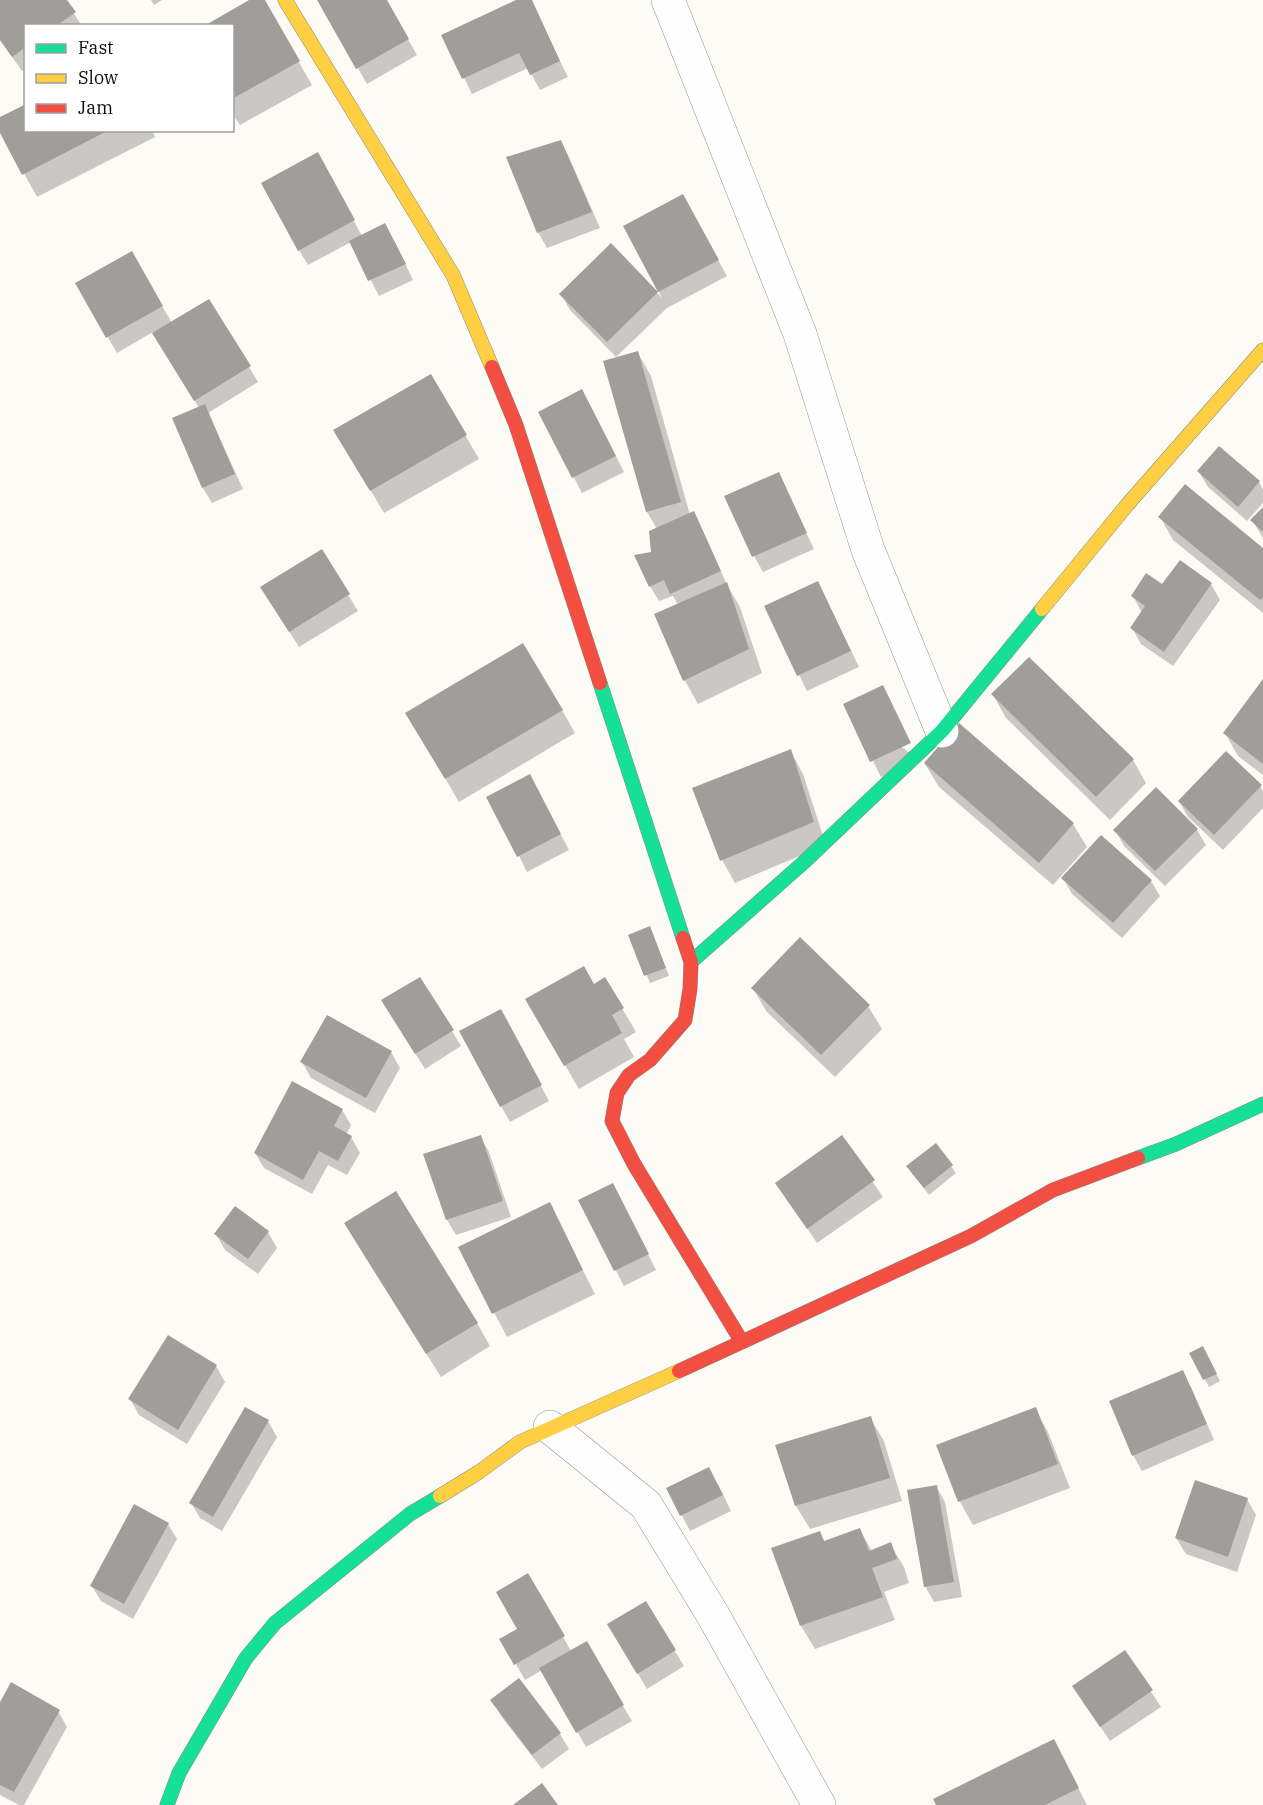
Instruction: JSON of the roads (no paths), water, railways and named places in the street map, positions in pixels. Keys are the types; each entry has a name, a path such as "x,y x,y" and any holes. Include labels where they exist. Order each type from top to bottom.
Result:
{"street":[{"path":"285,0 453,275 516,425 691,962 685,1020 650,1060 629,1075 617,1093 612,1121 634,1164 742,1342"},
{"path":"668,0 800,334 868,550 942,731"},
{"path":"691,962 803,863 942,731 1127,505 1263,350"},
{"path":"167,1805 179,1773 246,1658 275,1623 410,1514 479,1472 520,1442 971,1236 1053,1190 1176,1144 1263,1104"},
{"path":"550,1427 646,1504 713,1615 819,1805"}]}
